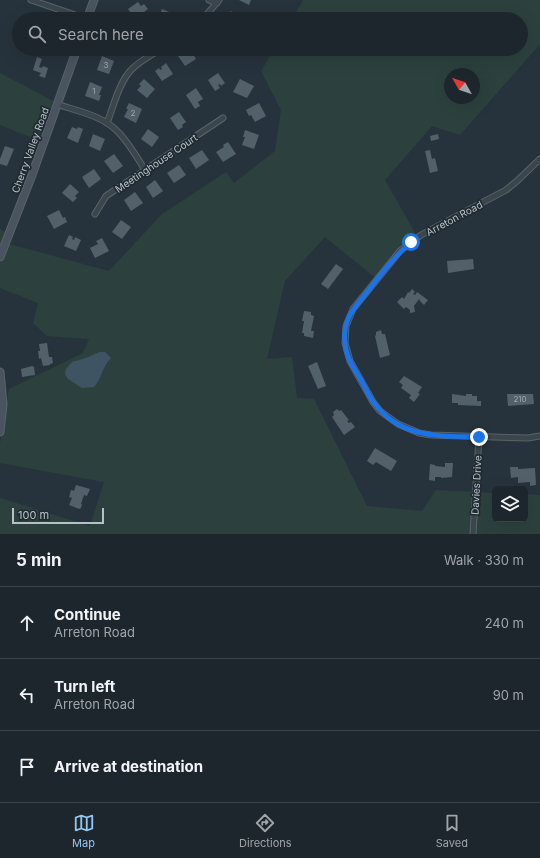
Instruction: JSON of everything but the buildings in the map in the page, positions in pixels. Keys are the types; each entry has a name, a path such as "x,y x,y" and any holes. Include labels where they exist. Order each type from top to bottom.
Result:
{"street":[{"path":"31,0 66,12"},
{"path":"90,12 94,0"},
{"path":"209,0 218,1"},
{"path":"209,12 218,1"},
{"name":"Cherry Valley Road","path":"0,256 32,175 74,56"},
{"path":"107,123 127,74 139,63 150,56"},
{"path":"57,104 107,123 122,135 145,170"},
{"name":"Meetinghouse Court","path":"95,214 106,196 223,118"},
{"name":"Arreton Road","path":"540,159 506,190 421,235 392,260 354,309 346,326 345,343 350,361 373,402 389,419 407,429 419,433 439,436 528,438 540,436"},
{"path":"0,372 3,404 0,432"},
{"name":"Davies Drive","path":"473,534 479,437"}],"green space":[{"path":"303,0 540,0 540,44 460,135 432,126 385,180 418,238 377,279 325,237 285,281 267,359 292,357 297,398 314,399 367,506 422,511 436,490 492,493 492,522 528,522 528,494 540,495 540,534 0,534 0,498 90,526 104,482 0,463 0,443 9,389 83,353 89,339 47,336 33,323 38,303 0,288 0,229 11,235 9,244 109,271 162,214 226,172 234,183 275,151 281,110 261,71 270,56 528,56 528,12 296,12"},
{"path":"0,73 53,101 38,140 0,125"}],"water":[{"path":"99,352 105,352 111,358 94,387 82,388 68,379 65,374 66,369 72,362"}],"route":[{"path":"411,242 392,260 349,317 345,335 346,352 373,402 389,419 407,429 419,433 479,437"}]}
